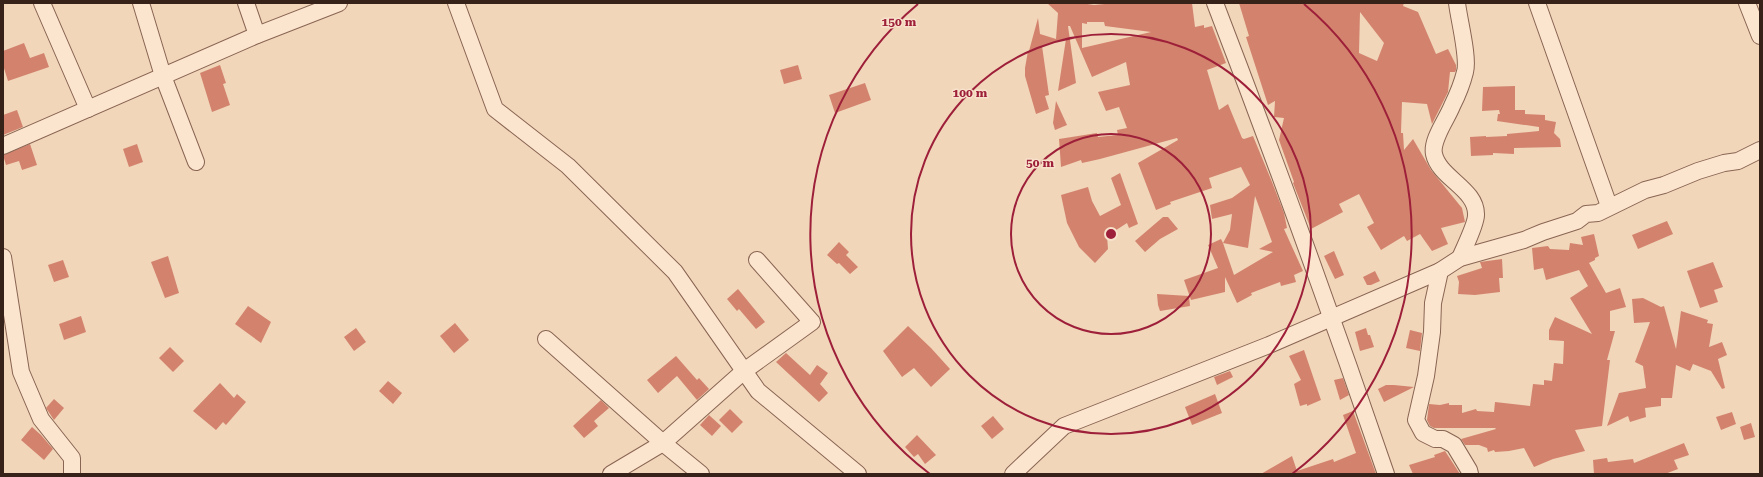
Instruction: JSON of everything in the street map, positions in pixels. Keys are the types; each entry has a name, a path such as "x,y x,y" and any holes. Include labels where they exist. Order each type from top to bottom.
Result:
{"street":[{"path":"42,3 88,109"},
{"path":"141,3 163,76 196,162"},
{"path":"246,3 257,35"},
{"path":"3,146 257,35 339,3"},
{"path":"456,3 495,109 568,166 675,272 758,391 858,474"},
{"path":"1215,3 1333,317 1386,474"},
{"path":"1457,3 1465,49 1465,71 1453,106 1438,134 1434,147 1434,154 1447,174 1470,196 1475,208 1475,222 1460,258"},
{"path":"1537,3 1609,206"},
{"path":"1747,3 1760,36"},
{"path":"1013,474 1064,426 1269,345 1440,271 1460,258 1524,240 1577,221 1586,214 1598,213 1609,206 1645,190 1664,185 1698,171 1724,163 1738,161 1760,150"},
{"path":"3,257 21,372 41,419 72,458 72,474"},
{"path":"611,474 663,443 744,371 812,322 757,260"},
{"path":"1440,271 1433,303 1432,332 1426,376 1416,420 1423,433 1435,439 1443,439 1454,445 1470,474"},
{"path":"546,339 700,474"}],"building":[{"path":"1047,3 1081,3 1094,5 1115,3 1192,3 1195,27 1204,25 1204,28 1212,26 1226,63 1207,70 1219,110 1228,104 1242,138 1244,139 1253,136 1284,213 1287,228 1284,229 1303,271 1294,275 1296,282 1281,286 1280,282 1251,293 1252,295 1237,303 1225,277 1225,292 1191,300 1184,280 1218,268 1208,245 1221,239 1223,243 1230,230 1232,214 1212,219 1210,205 1232,198 1250,185 1241,167 1209,178 1212,188 1170,202 1171,204 1156,210 1138,163 1178,140 1177,138 1100,159 1082,163 1081,160 1061,167 1059,139 1097,133 1098,137 1118,135 1117,130 1127,128 1119,107 1106,111 1098,92 1130,85 1126,62 1092,77 1070,26 1068,26 1076,83 1058,91 1066,39 1042,46 1049,95 1045,96 1049,109 1036,114 1025,76 1028,51 1038,18 1040,34 1056,39 1058,13","holes":["1087,22 1104,22 1105,26 1151,32 1082,48 1082,23 1087,24","1255,196 1272,242 1259,249 1273,252 1234,275 1223,243 1248,248"]},
{"path":"1239,3 1404,3 1403,6 1418,12 1436,54 1448,49 1456,65 1456,70 1455,72 1450,72 1448,92 1432,124 1427,104 1402,102 1401,133 1403,133 1404,150 1413,139 1431,170 1462,208 1465,222 1441,228 1448,244 1432,251 1420,234 1407,241 1404,236 1381,250 1367,227 1374,223 1359,194 1339,204 1343,212 1311,229 1293,183 1294,182 1279,140 1284,118 1274,117 1275,101 1268,105 1246,37 1249,36","holes":["1360,12 1384,43 1377,61 1359,53"]},
{"path":"24,43 30,58 44,53 49,67 8,81 3,65 3,51"},
{"path":"220,65 226,83 223,84 230,105 212,112 200,73"},
{"path":"798,65 802,79 784,84 780,70"},
{"path":"865,83 871,100 835,113 829,95"},
{"path":"1515,86 1515,110 1525,110 1525,114 1545,115 1545,120 1556,122 1554,133 1560,139 1561,147 1514,148 1514,154 1493,153 1493,155 1471,156 1470,137 1507,136 1507,134 1539,131 1539,127 1497,121 1498,114 1500,114 1499,110 1482,111 1483,87"},
{"path":"1056,101 1067,125 1055,130 1053,123"},
{"path":"17,110 23,127 3,135 3,115"},
{"path":"30,144 37,165 22,170 19,161 6,165 3,155"},
{"path":"137,144 143,162 129,167 123,149"},
{"path":"1120,173 1138,224 1129,228 1127,223 1107,236 1108,249 1095,263 1079,247 1067,223 1061,195 1088,187 1092,201 1100,216 1121,205 1111,178"},
{"path":"1163,217 1168,217 1178,229 1160,239 1145,252 1135,241"},
{"path":"1667,221 1673,234 1638,249 1632,235"},
{"path":"1594,234 1599,256 1589,263 1606,293 1620,288 1626,307 1610,311 1610,331 1615,331 1607,360 1610,360 1602,426 1575,430 1585,451 1553,459 1534,467 1524,448 1495,452 1494,450 1488,452 1487,448 1479,445 1465,445 1461,439 1496,429 1495,428 1434,428 1430,426 1427,420 1429,404 1440,405 1449,403 1449,405 1462,405 1462,413 1476,409 1477,411 1494,412 1495,402 1530,406 1533,384 1544,385 1544,380 1552,381 1554,363 1563,364 1564,341 1549,340 1549,330 1555,317 1592,334 1570,298 1588,286 1579,270 1546,280 1543,268 1534,270 1532,248 1548,246 1550,249 1569,250 1570,243 1583,245 1581,237"},
{"path":"839,242 849,252 846,255 858,267 850,274 839,263 837,264 827,255"},
{"path":"1334,251 1344,275 1335,279 1324,256"},
{"path":"168,256 179,293 165,298 151,262"},
{"path":"1502,259 1503,278 1499,278 1500,292 1475,295 1458,294 1459,282 1457,276 1482,268 1480,262"},
{"path":"63,260 69,277 54,282 48,265"},
{"path":"1713,262 1723,287 1714,290 1718,302 1700,308 1687,271"},
{"path":"1375,271 1380,281 1367,285 1363,277"},
{"path":"738,289 765,322 756,329 739,309 737,311 727,299"},
{"path":"1157,294 1189,296 1190,306 1160,311"},
{"path":"1643,298 1661,307 1664,306 1676,349 1681,311 1708,320 1707,323 1713,324 1709,347 1722,342 1727,355 1718,359 1725,388 1722,389 1711,371 1693,364 1690,371 1676,365 1672,398 1661,398 1661,406 1645,408 1646,417 1630,422 1628,416 1607,426 1619,393 1646,388 1643,366 1635,362 1650,322 1634,323 1632,299"},
{"path":"248,306 271,322 261,343 235,324"},
{"path":"81,316 86,332 64,340 59,324"},
{"path":"455,323 469,340 454,353 440,336"},
{"path":"908,326 950,369 931,387 914,368 902,377 883,351"},
{"path":"356,328 366,342 354,351 344,337"},
{"path":"1366,328 1374,347 1360,351 1355,332"},
{"path":"1410,330 1422,333 1420,351 1406,348"},
{"path":"170,347 184,361 173,372 159,358"},
{"path":"1304,350 1321,400 1307,406 1307,404 1300,406 1294,384 1301,380 1289,356"},
{"path":"786,353 810,375 817,365 828,373 820,384 828,393 819,402 776,362"},
{"path":"676,356 697,380 699,378 709,389 697,400 677,376 658,393 647,380"},
{"path":"1230,371 1233,377 1217,385 1214,377"},
{"path":"1343,378 1349,395 1340,400 1334,380"},
{"path":"388,381 402,393 393,404 379,391"},
{"path":"220,383 234,398 237,394 246,402 226,425 223,422 216,430 193,411"},
{"path":"1386,385 1414,387 1384,402 1378,389"},
{"path":"1215,394 1222,413 1192,425 1185,407"},
{"path":"54,399 64,408 54,420 46,408"},
{"path":"601,400 609,408 594,421 598,426 584,438 573,426"},
{"path":"730,409 743,422 732,433 719,420"},
{"path":"1353,411 1376,474 1261,474 1292,456 1297,471 1333,459 1334,462 1356,453 1343,415"},
{"path":"1732,412 1736,424 1721,430 1716,417"},
{"path":"709,415 721,426 712,436 700,425"},
{"path":"993,416 1004,429 992,439 981,426"},
{"path":"1751,423 1755,437 1744,440 1740,427"},
{"path":"32,427 53,449 44,460 21,440"},
{"path":"917,435 936,455 925,464 918,454 914,457 905,447"},
{"path":"1684,443 1689,455 1674,460 1678,469 1665,474 1594,474 1593,460 1607,458 1608,462 1633,459 1634,463"},
{"path":"1445,451 1460,474 1413,474 1409,465 1435,457 1434,455"}]}
